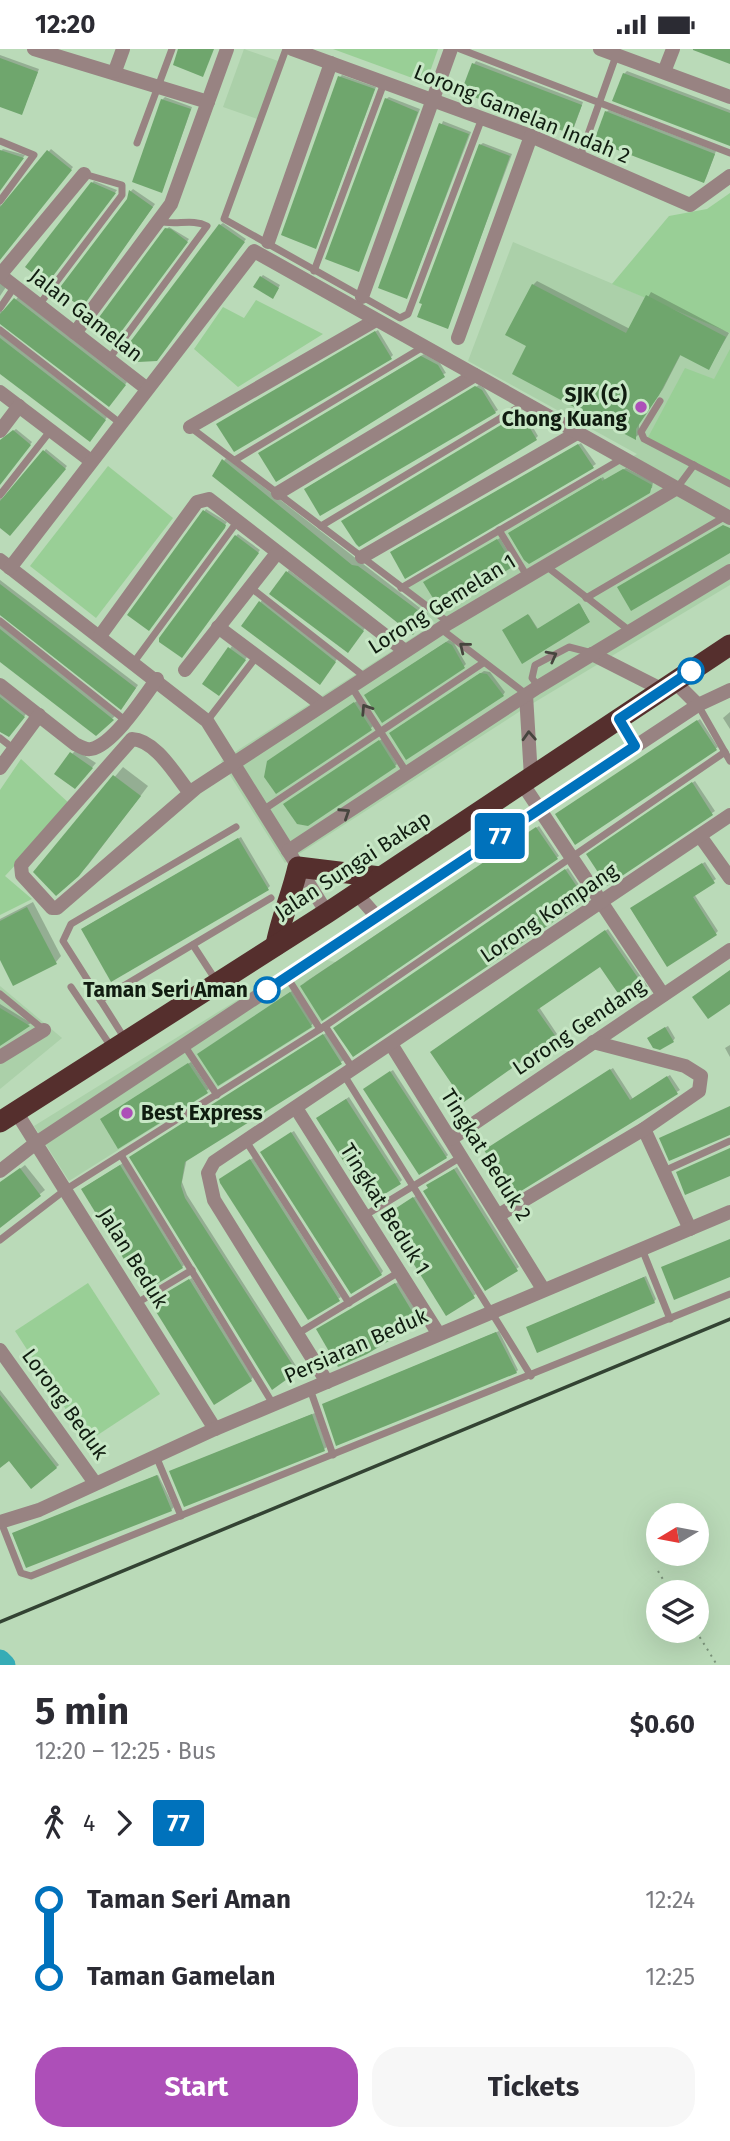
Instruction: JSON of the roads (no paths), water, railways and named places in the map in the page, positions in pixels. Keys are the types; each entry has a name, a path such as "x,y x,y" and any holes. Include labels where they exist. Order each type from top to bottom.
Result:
{"highway":[{"name":"Jalan Sungai Bakap","path":"4,1119 327,913 730,645"},
{"path":"276,945 280,921 292,897 293,859 380,877"}],"street":[{"path":"34,49 64,53 208,102"},
{"path":"115,71 123,49"},
{"path":"75,333 171,204 227,49"},
{"name":"Lorong Gamelan Indah 2","path":"292,49 531,136 690,205 730,176"},
{"path":"362,297 451,49"},
{"path":"600,49 618,52 730,97"},
{"path":"664,72 673,49"},
{"path":"268,242 331,63"},
{"path":"458,338 531,136"},
{"path":"0,275 84,174"},
{"path":"327,913 207,721 157,679 5,564 91,461 254,251 728,517"},
{"name":"Jalan Gamelan","path":"0,275 146,388"},
{"path":"190,427 376,320"},
{"path":"278,493 475,375"},
{"path":"0,392 91,461"},
{"path":"0,431 19,406"},
{"path":"362,557 577,433"},
{"name":"Lorong Gemelan 1","path":"190,793 157,753 140,739 132,739 22,865 22,875 52,908 57,908 190,793 233,763 445,625 677,488"},
{"path":"100,636 197,502 209,499 405,652"},
{"path":"185,670 277,553"},
{"path":"293,859 407,773 532,691 730,571"},
{"path":"218,627 322,705"},
{"path":"592,654 669,686 698,705"},
{"path":"0,685 75,744 88,750 99,746 126,721 157,679"},
{"path":"0,1171 36,1143 635,746 698,705 730,690"},
{"path":"532,691 527,780 540,809 663,995"},
{"path":"0,768 39,715"},
{"path":"619,719 635,746"},
{"name":"Lorong Kompang","path":"327,1382 225,1219 209,1185 208,1173 214,1162 730,815"},
{"path":"700,836 730,878"},
{"path":"356,893 377,917"},
{"name":"Lorong Gendang","path":"451,1139 730,950"},
{"path":"0,1057 44,1030"},
{"path":"499,1215 644,1129 699,1090 701,1076 685,1066 593,1042"},
{"name":"Tingkat Beduk 2","path":"391,1044 543,1289"},
{"name":"Tingkat Beduk 1","path":"296,1108 438,1333"},
{"name":"Jalan Beduk","path":"4,1119 36,1143 215,1429"},
{"path":"644,1129 690,1229"},
{"name":"Persiaran Beduk","path":"0,1522 39,1510 215,1429 730,1212"},
{"name":"Lorong Beduk","path":"0,1350 95,1483"}],"lane":[{"path":"137,143 172,49"},
{"path":"286,49 224,219 400,318 408,314 481,118"},
{"path":"460,49 730,153"},
{"path":"579,158 618,52"},
{"path":"314,271 384,83"},
{"path":"0,141 34,155 0,201"},
{"path":"39,305 122,195 122,185 84,174"},
{"path":"109,359 207,226 198,221 172,225 158,221"},
{"path":"0,308 15,286"},
{"path":"0,330 120,423"},
{"path":"235,460 424,346"},
{"path":"660,401 642,436 730,484"},
{"path":"320,526 525,403"},
{"path":"190,427 401,587 483,663 532,691 535,665 569,647 592,654"},
{"path":"0,495 51,430"},
{"path":"401,587 623,458"},
{"path":"677,488 694,465"},
{"path":"586,598 728,517"},
{"path":"134,662 237,521"},
{"path":"499,530 527,576"},
{"path":"545,565 630,631"},
{"path":"250,587 365,677"},
{"path":"0,621 126,721"},
{"path":"207,721 257,656"},
{"path":"263,810 483,663"},
{"path":"351,686 407,773"},
{"path":"698,705 730,761"},
{"path":"0,738 14,749"},
{"path":"0,1240 65,1190 323,1028 725,752"},
{"path":"119,1044 100,1000 63,941 71,924 236,827"},
{"path":"100,1000 271,898"},
{"path":"193,945 217,982"},
{"path":"288,977 323,1028 531,1376"},
{"path":"71,986 119,1044"},
{"path":"0,994 44,1030"},
{"path":"184,1045 217,1095"},
{"path":"246,1141 349,1303"},
{"path":"663,1171 730,1141"},
{"path":"121,1155 273,1405"},
{"path":"365,1216 461,1157"},
{"path":"642,1249 670,1319"},
{"path":"136,1303 192,1270"},
{"path":"297,1335 399,1272"},
{"path":"0,1522 21,1573 26,1577 730,1294"},
{"path":"310,1389 333,1455"},
{"path":"156,1455 181,1516"}],"waterway":[{"path":"0,1660 5,1665"}],"railway":[{"path":"0,1622 730,1319"}],"place":[{"name":"SJK (C) Chong Kuang","path":"641,407"},
{"name":"Taman Seri Aman","path":"267,990"},
{"name":"Best Express","path":"127,1113"}]}
